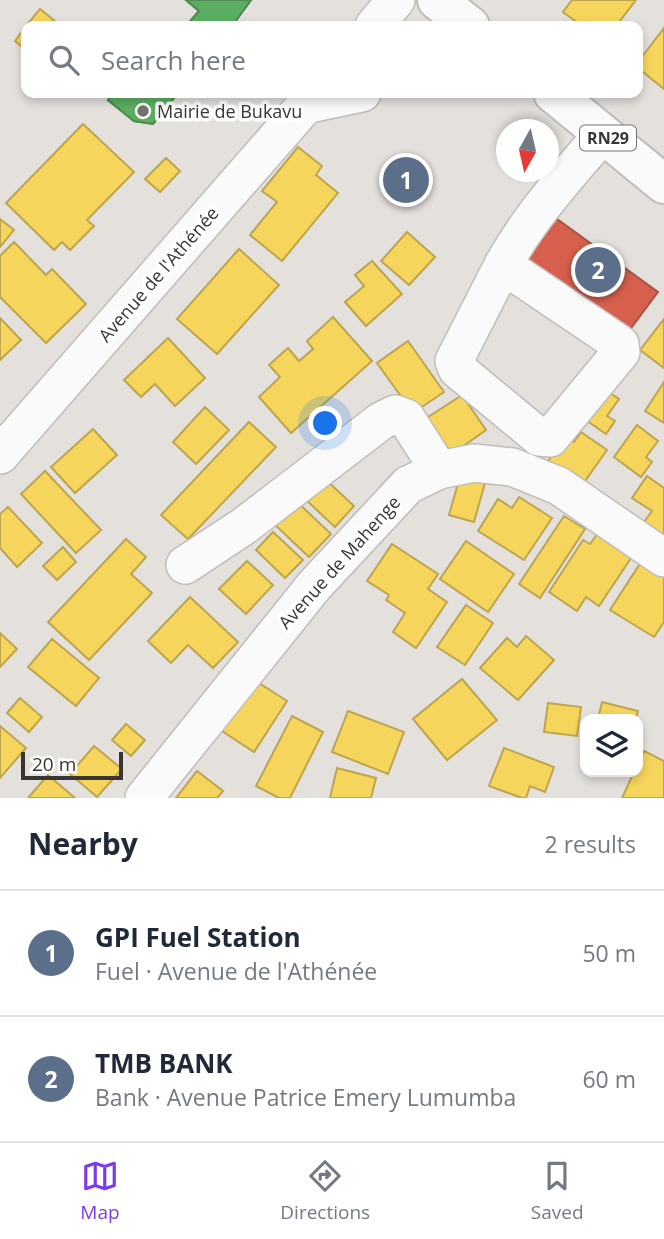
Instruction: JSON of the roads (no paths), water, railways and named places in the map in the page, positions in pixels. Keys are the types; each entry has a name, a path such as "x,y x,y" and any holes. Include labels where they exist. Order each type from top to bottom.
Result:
{"main road":[{"path":"437,0 464,21"},
{"name":"RN29","path":"559,98 664,184"}],"street":[{"path":"378,21 396,0"},
{"name":"Avenue de l'Athénée","path":"0,455 311,99"},
{"path":"503,265 620,345 621,352 550,438 539,437 457,369 454,361 503,265 514,245 540,208 603,134"},
{"path":"185,565 244,526 381,421 395,414 406,418 439,470"},
{"name":"Avenue de Mahenge","path":"144,798 314,586 408,485 439,470 474,463 512,467 559,486 664,558"}],"place":[{"name":"Mairie de Bukavu","path":"143,111"},
{"name":"GPI Fuel Station","path":"406,180"},
{"name":"TMB BANK","path":"598,270"}]}
